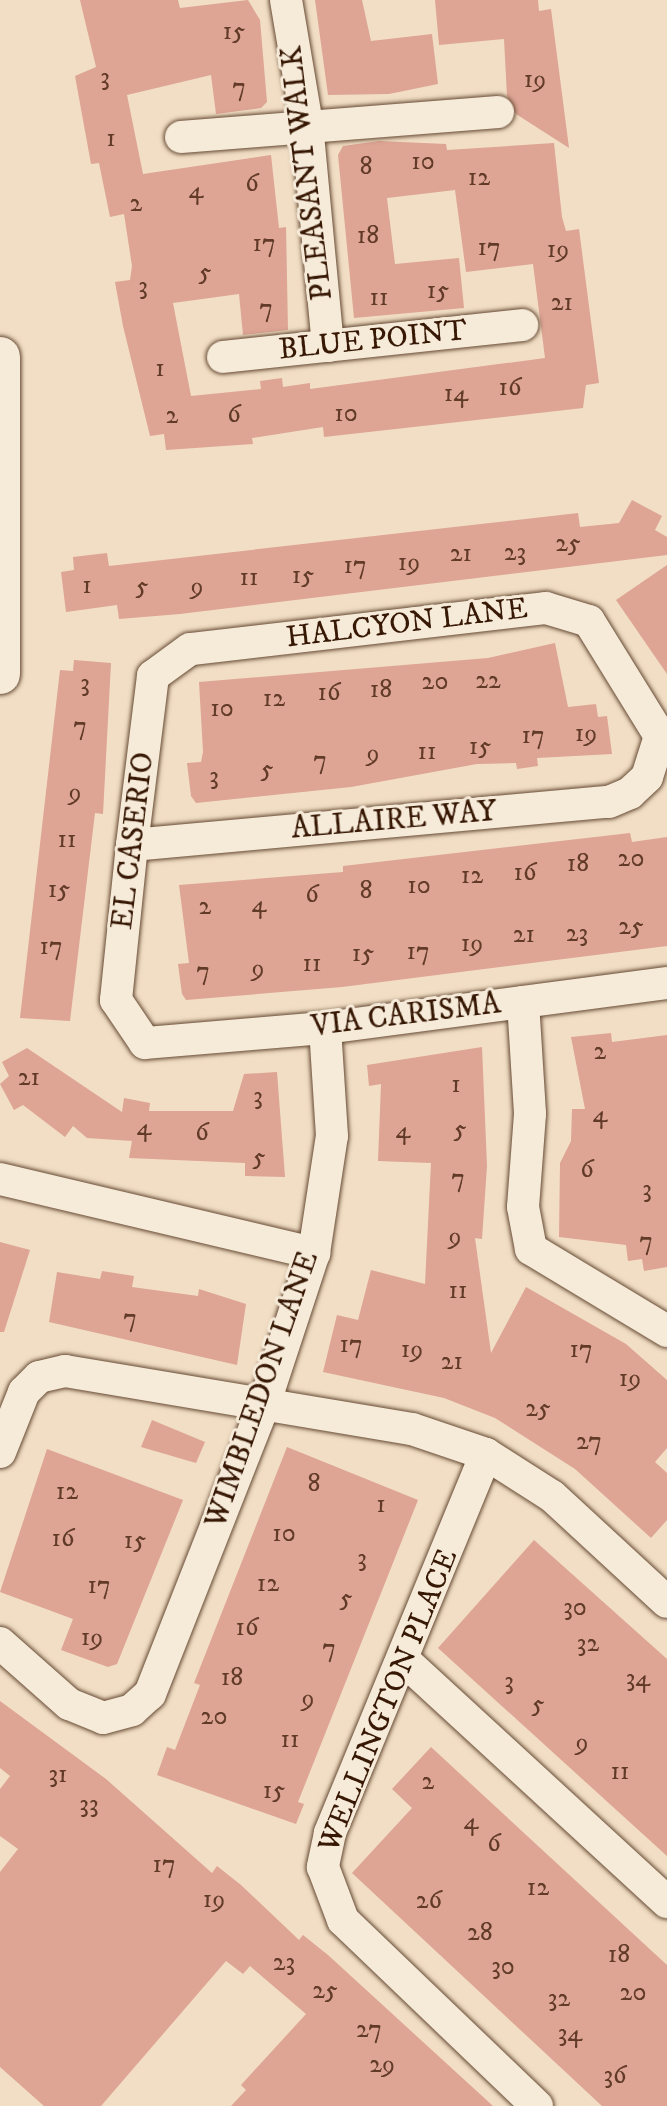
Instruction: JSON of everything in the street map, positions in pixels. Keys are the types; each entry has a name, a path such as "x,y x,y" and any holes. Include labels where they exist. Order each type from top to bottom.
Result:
{"street":[{"name":"PLEASANT WALK","path":"286,0 307,124 328,346"},
{"path":"181,137 307,124 498,112"},
{"name":"BLUE POINT","path":"223,357 522,325"},
{"path":"0,357 0,674"},
{"name":"HALCYON LANE","path":"190,649 546,608 589,621 660,736 647,777"},
{"name":"EL CASERIO","path":"145,1043 116,1000 132,845 153,676 190,649"},
{"name":"ALLAIRE WAY","path":"132,845 609,802 647,777"},
{"name":"VIA CARISMA","path":"145,1043 325,1028 667,983"},
{"path":"523,1002 530,1114 523,1207 531,1249 667,1331"},
{"name":"WIMBLEDON LANE","path":"0,1643 69,1704 103,1718 132,1710 150,1694 265,1402 314,1253 332,1136 325,1028"},
{"path":"0,1179 314,1253"},
{"path":"0,1452 24,1392 39,1377 65,1371 412,1429 486,1454 552,1496 667,1602"},
{"name":"WELLINGTON PLACE","path":"486,1454 406,1662 330,1833 327,1888 343,1920 537,2106"},
{"path":"406,1662 667,1902"}],"building":[{"path":"80,0 178,0 180,8 248,0 260,20 267,102 261,108 216,114 211,75 127,95 143,174 271,155 279,228 286,227 288,330 243,335 239,294 173,303 191,396 261,389 260,381 282,378 283,387 310,383 310,389 545,358 533,264 466,272 455,190 387,198 395,264 459,258 464,308 354,318 338,155 343,146 379,141 446,144 447,150 554,143 566,231 579,229 599,383 586,385 583,408 324,437 323,427 252,438 253,444 166,450 164,434 150,436 115,282 130,280 132,266 124,214 110,217 99,163 91,164 75,76 96,67"},
{"path":"315,0 362,0 371,41 432,34 438,84 389,94 328,95"},
{"path":"435,0 538,0 539,11 551,9 569,148 516,114 507,96 504,39 439,45"},
{"path":"632,500 662,516 655,530 667,537 667,555 180,614 119,619 117,605 66,612 61,572 74,570 73,557 107,553 109,566 578,513 580,527 619,523"},
{"path":"667,565 667,674 616,600"},
{"path":"555,643 568,707 596,704 598,717 607,716 612,754 537,758 538,766 517,769 516,763 477,764 351,787 196,803 191,796 187,763 201,762 203,752 199,682 488,658"},
{"path":"74,660 111,663 103,814 95,813 70,1021 20,1018 60,670 73,671"},
{"path":"630,833 632,842 667,837 667,946 342,987 186,1000 182,994 178,964 189,963 179,885 343,872 343,866"},
{"path":"611,1033 612,1042 667,1035 667,1267 644,1271 642,1259 628,1261 626,1245 559,1237 560,1163 571,1141 572,1109 585,1109 571,1037"},
{"path":"482,1047 487,1166 482,1239 475,1238 491,1353 526,1287 626,1344 667,1380 667,1448 655,1462 667,1473 667,1520 651,1538 575,1469 495,1418 444,1398 323,1372 337,1315 358,1320 371,1270 425,1284 431,1163 378,1161 381,1084 369,1086 367,1065"},
{"path":"27,1048 122,1112 124,1098 150,1103 149,1111 233,1111 244,1074 277,1072 285,1177 245,1176 245,1163 129,1158 132,1141 87,1138 73,1126 65,1137 23,1105 14,1110 0,1084 9,1076 2,1062"},
{"path":"0,1242 30,1250 4,1332 0,1332"},
{"path":"102,1271 134,1276 132,1287 198,1296 199,1289 246,1304 237,1365 49,1322 57,1272 100,1279"},
{"path":"152,1420 205,1442 196,1463 141,1447"},
{"path":"287,1447 418,1500 298,1802 304,1804 296,1824 157,1775 167,1747 175,1750 200,1685 194,1683"},
{"path":"47,1449 183,1500 117,1664 108,1667 61,1650 73,1619 0,1592"},
{"path":"534,1540 667,1659 667,1856 438,1648"},
{"path":"0,1701 106,1779 212,1873 217,1866 299,1940 303,1935 328,1955 493,2106 231,2106 246,2090 241,2085 306,2014 250,1966 243,1974 226,1961 101,2106 44,2106 0,2067 0,1872 18,1849 0,1836 0,1789 10,1776 0,1768"},
{"path":"431,1747 667,1965 667,2106 602,2106 352,1873 412,1808 392,1789"}]}
